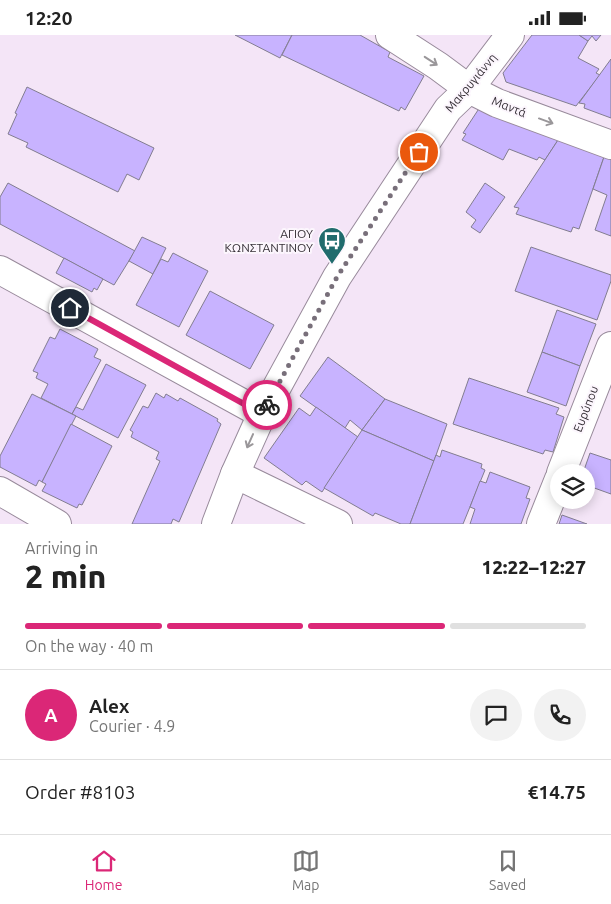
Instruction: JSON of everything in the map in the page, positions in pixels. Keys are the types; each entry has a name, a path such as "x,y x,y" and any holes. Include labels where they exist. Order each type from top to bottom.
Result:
{"street":[{"name":"Μαντά","path":"390,35 469,89 497,103 611,145"},
{"name":"Μακρυγιάννη","path":"216,524 262,414 337,277 448,109 469,89 510,35"},
{"path":"0,270 262,414"},
{"name":"Ευρύπου","path":"565,464 611,345"},
{"path":"236,474 338,524"},
{"path":"0,491 57,524"},
{"path":"541,524 550,502"}],"building":[{"path":"235,35 292,35 280,58"},
{"path":"292,35 360,35 390,52 388,57 424,76 405,110 401,107 399,111 282,55"},
{"path":"532,35 579,35 588,41 578,58 599,69 596,73 600,75 576,106 506,82 503,73"},
{"path":"579,35 601,35 596,41 592,36 588,41"},
{"path":"611,59 611,118 584,108 585,104 579,103"},
{"path":"27,87 154,148 139,180 127,174 118,192 26,147 28,143 8,134"},
{"path":"480,107 560,137 545,160 539,157 537,160 509,149 503,160 462,140 466,134 463,133"},
{"path":"560,137 605,154 579,229 573,227 571,232 516,214 519,208 514,207"},
{"path":"605,154 611,156 611,236 595,230 607,195 593,189"},
{"path":"8,183 135,251 114,285 0,224 0,197"},
{"path":"485,183 505,197 480,233 471,227 476,220 466,212"},
{"path":"142,237 166,248 153,274 129,261"},
{"path":"531,247 611,275 611,281 597,320 515,291"},
{"path":"173,253 208,271 179,327 136,305 161,259 168,262"},
{"path":"64,258 103,279 97,290 94,288 92,292 56,273"},
{"path":"210,291 274,325 250,369 186,335"},
{"path":"557,310 596,324 580,366 542,352"},
{"path":"60,329 98,349 94,357 101,360 72,414 41,398 48,384 36,378 38,373 33,371 50,337 55,339"},
{"path":"542,352 580,366 566,406 527,392"},
{"path":"328,357 385,399 362,430 350,420 345,428 300,396"},
{"path":"106,364 146,385 118,438 72,414 76,407 83,410"},
{"path":"469,378 559,408 556,414 564,417 553,452 545,450 543,454 453,424"},
{"path":"156,393 164,398 166,394 178,401 180,398 218,419 217,421 221,424 179,522 173,519 171,524 132,524 160,461 156,459 159,452 131,437 133,432 130,430 143,406 148,408"},
{"path":"32,394 76,416 42,482 39,480 36,486 0,467 0,456"},
{"path":"385,399 447,424 434,461 362,430"},
{"path":"316,407 358,437 322,492 306,481 302,485 264,458 299,408 310,416"},
{"path":"71,424 112,446 82,505 79,504 77,508 42,491 46,484 42,482"},
{"path":"362,430 434,461 410,524 401,524 375,513 373,516 324,488"},
{"path":"442,450 482,464 481,468 485,470 463,524 410,524 436,455 440,457"},
{"path":"590,453 611,460 611,494 595,488 595,464 586,464"},
{"path":"490,472 530,487 526,498 530,499 521,524 470,524 475,509 470,507 480,481 486,483"},
{"path":"562,515 587,524 559,524"}],"way so far":[{"path":"267,405 337,277 419,152"}],"place":[{"name":"ΑΓΙΟΥ ΚΩΝΣΤΑΝΤΙΝΟΥ","path":"332,265"}],"route":[{"path":"70,308 262,414 267,405"}]}
